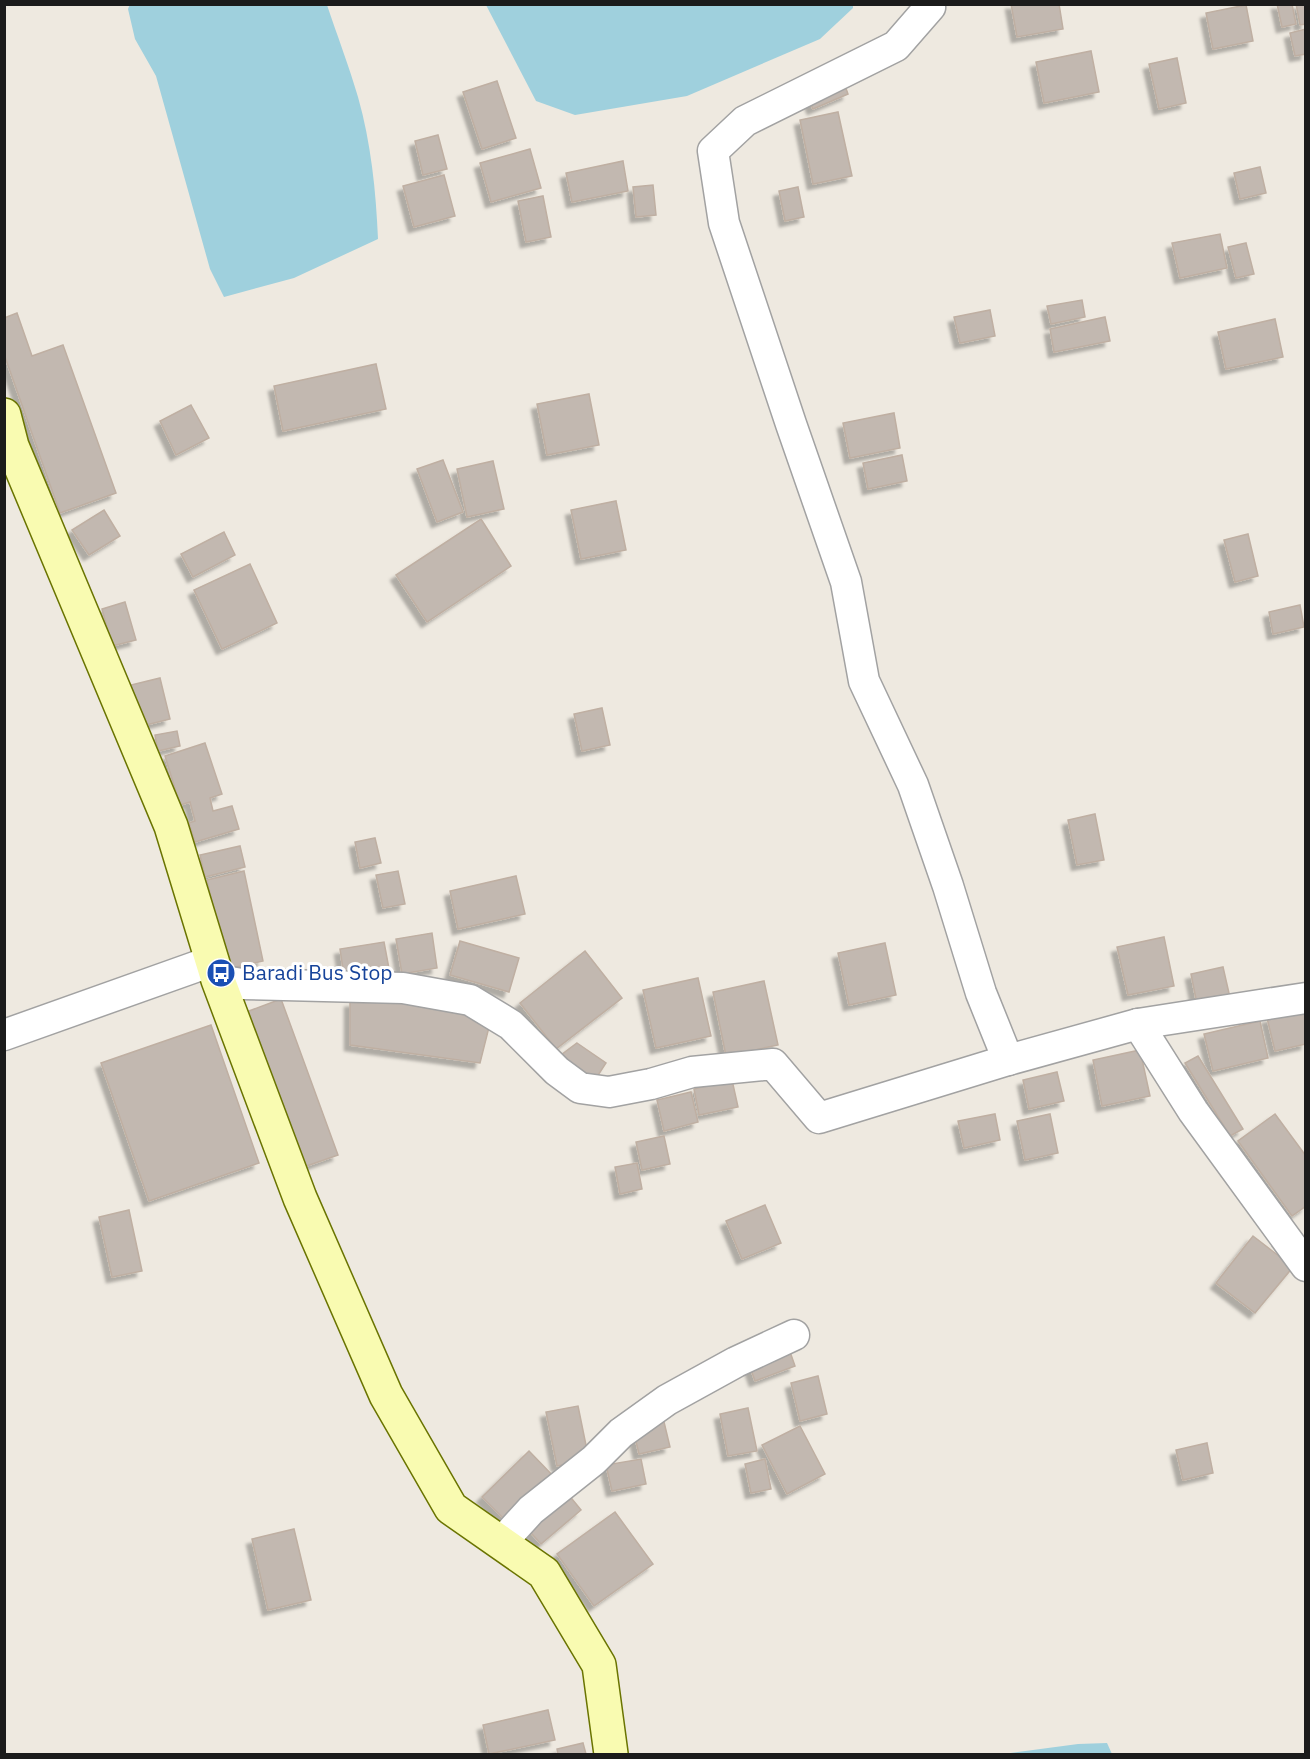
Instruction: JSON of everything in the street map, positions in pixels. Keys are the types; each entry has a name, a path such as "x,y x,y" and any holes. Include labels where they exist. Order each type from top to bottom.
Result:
{"main road":[{"path":"4,416 12,446 171,826 215,971 300,1198 386,1395 451,1508 544,1573 599,1665 611,1755"}],"street":[{"path":"929,4 930,7 896,46 745,121 713,151 724,223 846,582 864,681 913,785 948,886 981,993 1008,1060"},
{"path":"4,1035 215,971 242,984 403,988 470,1000 511,1025 557,1071 580,1088 609,1092 651,1084 692,1072 773,1064 819,1118 1008,1060 1138,1024 1305,998"},
{"path":"1138,1024 1193,1111 1305,1266"},
{"path":"501,1543 531,1510 594,1460 621,1433 657,1407 736,1362 794,1335"}],"water":[{"path":"130,4 327,5 363,114 370,149 378,239 294,278 224,297 210,269 156,76 135,39 128,9"},
{"path":"486,5 853,5 853,8 820,39 687,96 575,115 536,101"},
{"path":"1107,1743 1112,1754 1003,1754 1078,1744"}],"building":[{"path":"1011,4 1059,4 1063,29 1017,37"},
{"path":"1277,4 1292,4 1296,24 1282,27"},
{"path":"1296,4 1306,4 1306,24 1300,25"},
{"path":"1246,5 1253,41 1213,49 1206,13"},
{"path":"1306,29 1306,54 1295,56 1290,33"},
{"path":"1091,51 1099,92 1044,103 1036,62"},
{"path":"1177,58 1186,103 1159,109 1149,64"},
{"path":"843,80 848,94 813,109 807,95"},
{"path":"497,81 516,138 482,149 463,92"},
{"path":"838,112 852,176 813,184 800,120"},
{"path":"438,135 447,169 423,175 415,141"},
{"path":"530,149 541,188 491,202 480,163"},
{"path":"623,161 628,191 572,202 566,173"},
{"path":"1260,167 1266,193 1240,199 1234,173"},
{"path":"444,175 455,216 414,227 403,186"},
{"path":"653,185 656,215 636,217 633,187"},
{"path":"798,187 804,217 785,221 779,191"},
{"path":"543,196 551,237 526,242 518,201"},
{"path":"1220,234 1227,268 1180,278 1172,243"},
{"path":"1246,243 1254,274 1236,278 1228,247"},
{"path":"1082,300 1085,317 1051,324 1047,306"},
{"path":"990,310 995,336 960,343 954,317"},
{"path":"17,313 32,356 63,345 116,493 60,513 4,354 4,318"},
{"path":"1105,317 1110,341 1054,352 1050,329"},
{"path":"1275,319 1283,357 1226,369 1218,332"},
{"path":"376,364 386,409 283,431 274,386"},
{"path":"589,394 599,445 547,455 537,404"},
{"path":"191,405 209,438 176,455 160,421"},
{"path":"894,413 900,448 850,458 843,423"},
{"path":"902,455 907,481 868,489 863,463"},
{"path":"443,460 463,512 437,522 417,469"},
{"path":"493,461 504,509 467,517 457,469"},
{"path":"616,501 626,550 581,559 571,510"},
{"path":"104,510 120,536 89,555 72,530"},
{"path":"481,519 511,566 427,622 396,575"},
{"path":"224,532 235,555 193,577 181,554"},
{"path":"1248,534 1258,576 1235,582 1224,540"},
{"path":"250,564 277,623 222,649 194,590"},
{"path":"125,602 136,640 112,646 102,609"},
{"path":"1300,605 1304,627 1273,634 1269,612"},
{"path":"160,678 170,719 142,726 131,685"},
{"path":"602,708 610,745 582,751 574,714"},
{"path":"177,731 180,746 158,751 155,735"},
{"path":"205,743 222,794 210,798 213,811 232,806 239,829 195,842 189,823 195,821 190,802 180,805 165,756"},
{"path":"1095,814 1104,860 1077,865 1068,820"},
{"path":"375,838 381,863 360,868 355,842"},
{"path":"240,846 245,867 205,877 200,855"},
{"path":"244,871 263,961 227,969 207,880"},
{"path":"398,871 405,904 383,908 376,875"},
{"path":"516,876 525,914 458,929 450,891"},
{"path":"432,933 437,968 402,974 396,939"},
{"path":"1164,937 1174,986 1128,995 1117,947"},
{"path":"460,941 519,958 509,992 450,975"},
{"path":"384,942 390,974 345,982 340,949"},
{"path":"885,943 896,995 849,1005 838,953"},
{"path":"585,951 622,998 556,1049 520,1003"},
{"path":"1223,967 1231,1002 1198,1009 1191,974"},
{"path":"698,978 711,1036 656,1048 643,990"},
{"path":"764,981 778,1045 726,1056 713,992"},
{"path":"413,998 462,1006 490,1023 480,1063 350,1045 350,1002"},
{"path":"281,999 338,1155 298,1169 241,1014"},
{"path":"1306,1010 1306,1044 1275,1051 1267,1018"},
{"path":"1260,1021 1268,1058 1213,1071 1204,1034"},
{"path":"211,1025 259,1163 149,1201 101,1063"},
{"path":"577,1043 606,1063 593,1083 557,1058"},
{"path":"1140,1050 1150,1096 1102,1106 1093,1060"},
{"path":"1198,1056 1243,1129 1230,1136 1185,1063"},
{"path":"1057,1072 1064,1101 1029,1109 1023,1080"},
{"path":"732,1080 738,1107 699,1115 694,1089"},
{"path":"691,1092 698,1122 664,1131 657,1100"},
{"path":"995,1114 1000,1140 964,1148 958,1121"},
{"path":"1050,1114 1058,1153 1025,1160 1017,1121"},
{"path":"1275,1114 1306,1156 1306,1206 1292,1216 1238,1141"},
{"path":"664,1136 670,1164 642,1170 636,1142"},
{"path":"637,1163 642,1189 620,1194 615,1167"},
{"path":"765,1205 781,1243 742,1259 726,1221"},
{"path":"129,1210 142,1271 112,1277 99,1217"},
{"path":"1253,1236 1293,1267 1255,1313 1216,1283"},
{"path":"788,1346 795,1366 755,1381 748,1361"},
{"path":"818,1376 827,1414 800,1421 791,1383"},
{"path":"578,1406 589,1460 557,1466 546,1412"},
{"path":"748,1408 757,1451 728,1456 720,1414"},
{"path":"664,1422 670,1447 639,1454 633,1429"},
{"path":"800,1426 825,1474 787,1494 762,1445"},
{"path":"1207,1443 1213,1473 1183,1480 1176,1450"},
{"path":"529,1451 558,1481 511,1526 482,1497"},
{"path":"641,1459 646,1484 612,1491 606,1465"},
{"path":"765,1459 771,1489 751,1493 745,1464"},
{"path":"563,1488 581,1510 541,1544 522,1523"},
{"path":"615,1512 653,1564 594,1606 557,1554"},
{"path":"294,1529 311,1600 268,1610 252,1539"},
{"path":"548,1710 555,1740 489,1754 483,1725"},
{"path":"583,1743 586,1754 558,1754 557,1749"}],"place":[{"name":"Baradi Bus Stop","path":"221,973"}]}
